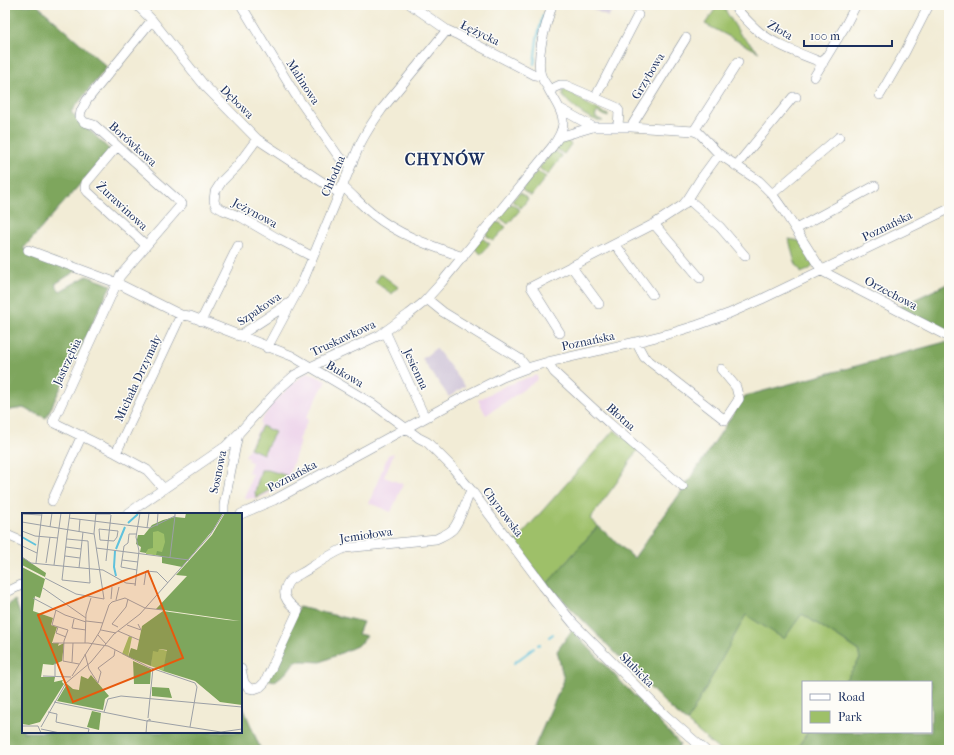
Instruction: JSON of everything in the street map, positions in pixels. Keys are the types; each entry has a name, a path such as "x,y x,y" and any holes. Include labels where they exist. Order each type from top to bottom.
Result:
{"street":[{"name":"Dębowa","path":"137,5 152,20 204,85 256,139 341,190 374,215 409,237 463,257"},
{"name":"Malinowa","path":"241,5 295,94 339,157 351,165"},
{"name":"Łężycka","path":"411,5 447,30 535,75 541,76"},
{"path":"541,76 540,53 552,5"},
{"name":"Złota","path":"733,5 757,30 766,37 783,46 823,62"},
{"path":"814,77 856,5"},
{"path":"880,95 905,52 929,5"},
{"path":"595,98 638,15"},
{"name":"Borówkowa","path":"117,283 120,276 182,204 94,125 84,122 80,118 81,111 87,100 152,20"},
{"name":"Chłodna","path":"268,348 303,281 360,144 373,121 447,30"},
{"name":"Grzybowa","path":"631,127 686,38"},
{"path":"694,131 738,62"},
{"name":"Truskawkowa","path":"128,513 222,449 295,375 373,339 410,314 427,299 463,257 559,137 564,123 563,115 561,109 541,76"},
{"name":"Grzybowa","path":"549,90 560,85 565,85 616,107 619,111 618,127"},
{"path":"736,166 793,97 796,97"},
{"name":"Truskawkowa","path":"561,109 593,127"},
{"path":"559,137 593,127 631,127 694,131 699,133 719,154 759,181 772,194 822,271"},
{"path":"772,194 839,137"},
{"name":"Jeżynowa","path":"256,139 237,166 222,181 214,192 214,201 216,206 241,217 313,257"},
{"name":"Żurawinowa","path":"117,146 86,183 85,188 146,245"},
{"path":"560,333 531,287 654,224 683,205 719,154"},
{"path":"796,229 875,186"},
{"path":"688,199 720,227 745,256"},
{"name":"Poznańska","path":"242,514 274,500 490,384 527,368 636,342 691,327 728,314 949,210"},
{"path":"654,224 700,278"},
{"path":"615,244 652,294"},
{"path":"201,321 238,246"},
{"name":"Bukowa","path":"28,250 117,283 181,314 190,316 268,348 292,356 373,404 406,428"},
{"path":"571,266 599,304"},
{"name":"Orzechowa","path":"822,271 949,337"},
{"name":"Jastrzębia","path":"117,283 53,422 116,452 147,470 164,489"},
{"path":"427,299 443,312 520,359 527,368"},
{"name":"Szpakowa","path":"239,336 292,301"},
{"name":"Michała Drzymały","path":"116,452 181,314"},
{"name":"Jesienna","path":"386,331 423,419"},
{"path":"636,342 644,357 725,420 739,399 736,387 721,369"},
{"name":"Błotna","path":"548,362 554,372 609,423 683,487"},
{"path":"423,419 422,433 425,440"},
{"name":"Chynowska","path":"406,428 419,438 425,440 452,467 557,603"},
{"name":"Sosnowa","path":"224,513 224,505 238,434"},
{"path":"52,501 82,436"},
{"name":"Jemiołowa","path":"242,673 244,683 249,688 254,689 260,687 264,682 298,611 286,599 285,589 287,582 292,578 301,574 334,552 345,548 436,539 444,536 456,523 471,490"},
{"path":"5,534 22,542"},
{"path":"5,593 22,584"},
{"name":"Słubicka","path":"557,603 573,623 659,710 705,750"},
{"path":"690,750 697,743"}],"shaded area":[{"path":"586,5 615,5 608,17"},
{"path":"436,348 465,386 449,397 422,359"},
{"path":"308,372 326,381 306,418 308,420 298,440 300,441 286,485 257,499 245,499 252,474 248,473 252,462 248,461 249,458 245,456 261,424 260,422 273,403 293,383"},
{"path":"536,375 538,379 486,415 478,400 505,386"},
{"path":"394,453 384,477 403,484 391,512 369,503 388,455"}],"green space":[{"path":"5,5 37,5 107,67 71,112 110,150 23,249 79,269 55,284 60,291 87,276 111,285 46,418 23,408 5,411"},
{"path":"718,5 722,5 740,34 759,52 705,24"},
{"path":"565,89 587,104 608,115 608,117 597,112 595,117 603,121 598,121 586,116 562,95 564,94 562,90"},
{"path":"564,139 571,144 564,154 556,149 559,143"},
{"path":"554,150 562,156 548,175 539,168"},
{"path":"537,171 546,177 531,196 522,189"},
{"path":"519,193 528,199 521,208 512,201"},
{"path":"510,204 520,210 508,224 500,218 500,216"},
{"path":"495,222 506,227 493,241 486,235"},
{"path":"482,238 490,244 481,254 475,249 475,247"},
{"path":"789,239 800,241 813,265 812,267 801,273 794,260"},
{"path":"381,274 398,287 392,294 375,282"},
{"path":"949,283 949,337 897,308"},
{"path":"945,342 949,344 949,750 796,750 807,733 932,733 932,681 845,681 860,659 858,650 802,614 784,639 746,615 687,722 670,708 547,584 598,526 634,558 686,485 745,396"},
{"path":"262,426 275,432 263,454 250,448"},
{"path":"614,430 638,449 617,482 590,519 598,526 547,584 513,544"},
{"path":"261,470 268,470 288,476 286,481 256,498 255,492"},
{"path":"15,600 22,619 22,733 242,733 242,703 261,750 5,750 5,607"},
{"path":"299,607 363,622 358,634 367,636 359,645 321,662 295,661 287,672 275,681 266,679"},
{"path":"746,614 802,614 858,650 860,659 845,681 802,681 802,733 807,733 796,750 719,750 687,722"},
{"path":"572,630 680,744 677,750 533,750 564,680 557,651"}],"waterway":[{"path":"534,64 537,39 543,15"},
{"path":"549,637 553,634"},
{"path":"514,663 534,648"}],"district":[{"name":"CHYNÓW","path":"445,159"}]}
